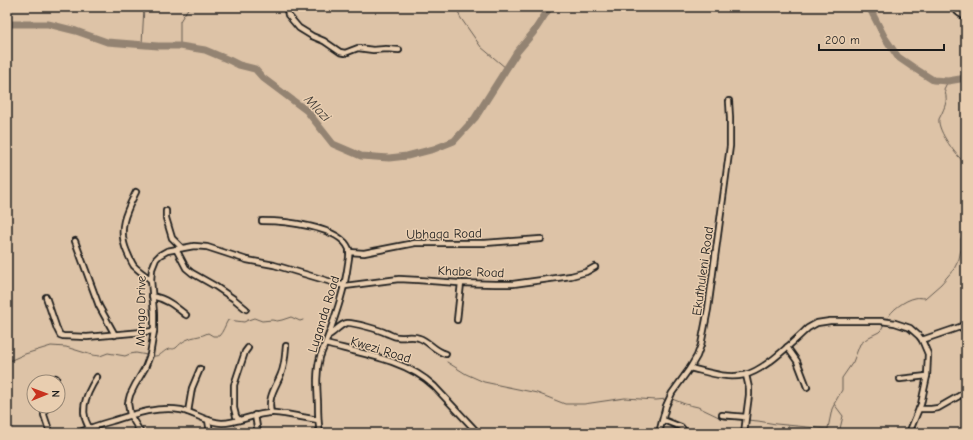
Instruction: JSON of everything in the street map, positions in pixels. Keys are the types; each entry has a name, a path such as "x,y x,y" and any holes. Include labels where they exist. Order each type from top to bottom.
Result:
{"street":[{"path":"288,7 288,15 299,28 324,41 340,52 346,53 358,48 373,50 399,50"},
{"path":"951,7 966,18"},
{"path":"958,13 966,7"},
{"name":"Ekuthuleni Road","path":"659,433 666,406 672,393 690,368 701,345 708,309 730,146 729,101"},
{"path":"136,192 124,219 122,228 123,238 129,258 134,265 151,280"},
{"path":"166,211 166,218 172,238 182,248"},
{"path":"262,221 292,223 321,229 340,238 348,247 349,252"},
{"name":"Ubhaqa Road","path":"349,252 364,253 415,243 485,243 541,239"},
{"path":"75,241 99,306 115,335"},
{"name":"Mango Drive","path":"140,433 130,415 128,402 150,355 154,331 151,280 152,269 156,259 160,255 167,251 176,249 194,246 207,247 247,260 274,265 345,286"},
{"path":"176,249 186,268 234,299 246,309"},
{"name":"Luganda Road","path":"320,433 318,420 317,377 320,359 345,286 348,271 349,252"},
{"name":"Khabe Road","path":"345,286 399,279 496,284 532,281 580,274 595,267"},
{"path":"457,320 461,283"},
{"path":"152,296 167,300 186,315"},
{"path":"46,297 60,335 67,337 87,337 154,331"},
{"path":"690,368 718,375 746,375 763,366 808,328 817,323 830,320 881,321 895,323 910,328 919,336 928,354 927,376 919,409 909,433"},
{"path":"329,335 343,324 351,323 399,338 409,336 420,338 436,350 446,354"},
{"path":"922,340 960,328 966,324"},
{"name":"Kwezi Road","path":"325,344 364,354 413,370 427,379 478,433"},
{"path":"270,412 269,404 271,396 282,373 286,346"},
{"path":"786,347 797,361 807,387"},
{"path":"239,420 236,416 234,408 234,385 245,352 248,348"},
{"path":"188,412 192,388 200,369"},
{"path":"744,433 749,395 746,375"},
{"path":"900,379 927,376"},
{"path":"93,433 89,428 84,415 84,408 89,390 97,377"},
{"path":"919,409 938,408 965,393"},
{"path":"78,433 89,428 137,413 173,409 188,412 213,422 221,423 231,422 270,412 318,420"},
{"path":"44,414 50,433"},
{"path":"255,415 258,433"},
{"path":"722,415 746,417"},
{"path":"208,420 210,433"},
{"path":"663,420 681,427 686,433"}],"waterway":[{"path":"142,44 144,7"},
{"path":"180,46 180,21 189,7"},
{"path":"457,7 460,17 481,47 506,68"},
{"name":"Mlazi","path":"7,24 48,24 76,31 107,42 158,46 180,46 205,50 239,65 255,69 263,78 307,111 333,144 361,156 389,158 407,156 434,149 454,141 475,118 517,52 533,33 550,7"},
{"name":"Mlazi","path":"869,7 885,38 898,57 933,80 948,81 966,78"},
{"path":"948,81 944,89 946,101 939,119 939,124 948,143 966,164"},
{"path":"887,319 892,312 903,303 911,299 925,298 941,284 954,269 959,259 961,239 966,227"},
{"path":"152,356 158,356 169,349 174,349 191,338 208,333 213,336 219,336 228,320 244,322 254,318 262,321 277,321 291,317 300,321 303,320"},
{"path":"839,433 843,416 834,404 842,390 842,378 853,362 860,344 879,332 884,324"},
{"path":"7,362 25,354 51,346 66,347 100,356 108,353 125,356 136,353 147,355"},
{"path":"447,362 466,374 484,382 537,393 565,404 584,404 625,398 656,400 667,399"},
{"path":"672,399 698,407 723,419 743,420"},
{"path":"827,433 834,405"},
{"path":"747,420 828,429"}]}
